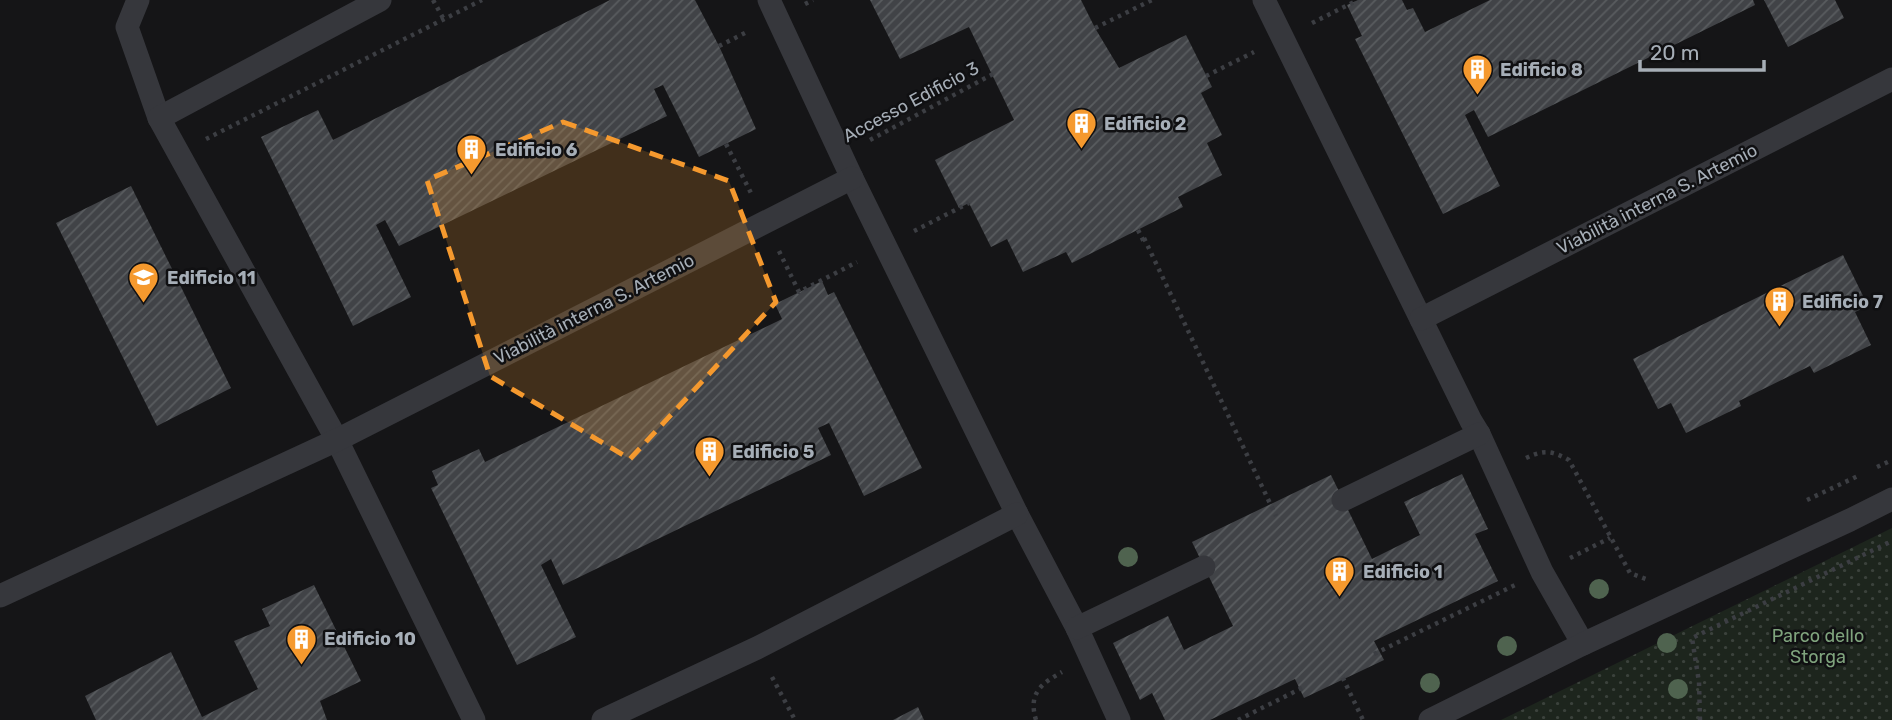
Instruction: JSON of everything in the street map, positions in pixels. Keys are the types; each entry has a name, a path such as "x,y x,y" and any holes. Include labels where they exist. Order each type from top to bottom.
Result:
{"lane":[{"path":"138,0 127,27 159,118 337,440 474,720"},
{"path":"159,118 380,0"},
{"path":"769,0 852,178 1017,513 1077,628 1119,720"},
{"path":"1265,0 1479,434 1542,572 1583,644"},
{"name":"Viabilità interna S. Artemio","path":"1421,319 1892,79"},
{"name":"Viabilità interna S. Artemio","path":"0,597 337,440 852,178"},
{"path":"1343,500 1479,434"},
{"path":"1430,720 1583,644 1892,499"},
{"path":"603,720 757,648 1017,513"},
{"path":"1077,628 1204,567"}],"path":[{"path":"433,0 443,18"},
{"path":"177,154 482,0"},
{"path":"1095,28 1152,0"},
{"path":"1347,5 1358,0"},
{"name":"Accesso Edificio 3","path":"842,155 993,74"},
{"path":"1138,230 1269,505"},
{"path":"1144,238 1276,516"},
{"path":"1516,463 1537,453 1554,452 1569,460 1630,573 1646,579"},
{"path":"1796,506 1892,460"},
{"path":"1374,654 1610,538"},
{"path":"1700,720 1699,682 1692,638 1892,541"},
{"path":"757,648 795,720"},
{"path":"1339,670 1363,720"},
{"path":"1237,720 1304,687"}],"highlighted area":[{"path":"563,122 729,181 776,302 630,459 490,376 427,180"}],"green space":[{"name":"Parco dello Storga","path":"1892,528 1892,720 1501,720"}],"building":[{"name":"Edificio 6","path":"610,0 695,0 756,129 699,157 663,85 654,89 667,116 399,246 385,220 376,225 411,297 353,326 261,137 318,110 333,140"},
{"name":"Edificio 2","path":"870,0 1081,0 1119,68 1186,35 1212,87 1201,93 1222,135 1207,143 1222,175 1178,197 1183,207 1072,263 1066,252 1023,272 1007,239 991,247 969,203 959,208 935,160 1014,120 969,27 900,59"},
{"name":"Edificio 8","path":"1358,0 1402,0 1407,10 1413,8 1425,32 1490,0 1753,0 1755,5 1488,137 1474,110 1465,115 1500,186 1443,214 1355,39 1362,36 1347,5"},
{"path":"1764,0 1835,0 1844,18 1788,47"},
{"name":"Edificio 11","path":"131,186 231,388 157,426 56,223"},
{"name":"Edificio 7","path":"1843,255 1868,306 1855,312 1871,345 1814,373 1810,366 1739,401 1741,406 1686,433 1671,403 1658,409 1633,359"},
{"name":"Edificio 5","path":"822,281 828,295 834,292 922,468 864,496 829,423 818,428 831,455 563,585 551,559 541,565 576,637 517,665 431,488 438,485 432,471 479,449 485,462 776,322 782,319 775,304"},
{"name":"Edificio 1","path":"1462,474 1488,529 1475,534 1498,581 1374,641 1384,660 1304,698 1295,679 1210,720 1165,720 1152,693 1140,700 1113,643 1168,616 1184,650 1233,626 1192,542 1331,475 1372,559 1420,535 1404,502"},
{"name":"Edificio 10","path":"314,585 361,681 320,701 327,720 96,720 85,696 171,652 202,717 258,689 234,641 270,626 262,609"},
{"path":"918,707 924,720 893,720"}],"place":[{"name":"Edificio 8","path":"1477,97"},
{"name":"Edificio 2","path":"1081,151"},
{"name":"Edificio 6","path":"472,177"},
{"name":"Edificio 11","path":"144,305"},
{"name":"Edificio 7","path":"1779,329"},
{"name":"Edificio 5","path":"709,479"},
{"name":"Edificio 1","path":"1340,599"},
{"name":"Edificio 10","path":"301,666"}]}
